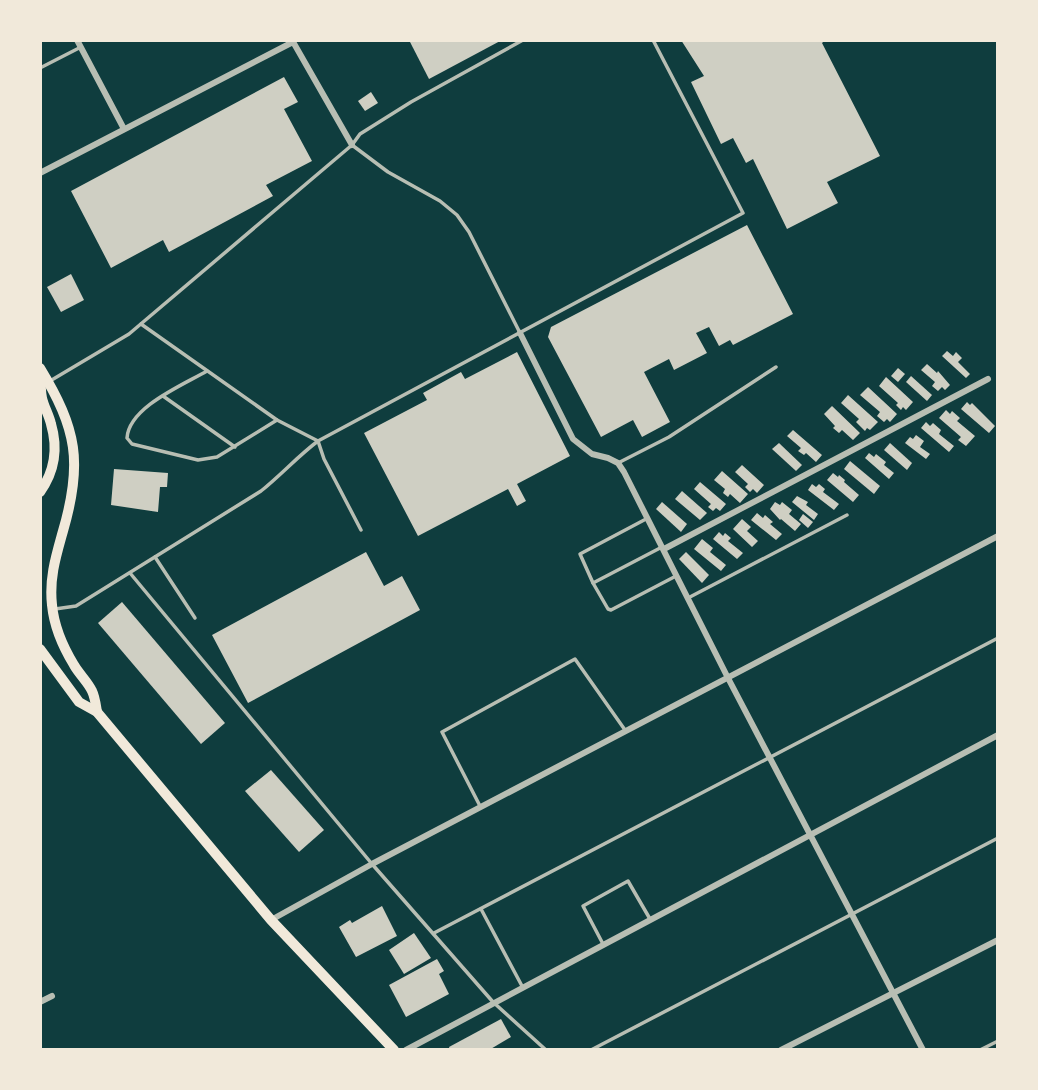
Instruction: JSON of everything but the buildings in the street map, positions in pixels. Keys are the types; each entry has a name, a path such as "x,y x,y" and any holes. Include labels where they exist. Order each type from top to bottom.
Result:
{"main road":[{"path":"41,369 67,420 75,447 71,501 55,554 52,609 58,634 73,664 92,691 97,712"},
{"path":"40,492 54,465 55,450 51,424 41,397 41,369"},
{"path":"40,609 52,609"},
{"path":"40,649 79,702 97,712 271,920 394,1050"}],"street":[{"path":"40,173 292,41 352,145"},
{"path":"79,43 124,129"},
{"path":"520,333 573,439 592,454 618,463 923,1050"},
{"path":"663,548 988,379"},
{"path":"271,920 372,864 998,536"},
{"path":"406,1050 998,735"},
{"path":"781,1050 998,940"},
{"path":"40,1002 51,996"}],"lane":[{"path":"49,382 129,334 352,145 360,134 411,102 523,40"},
{"path":"52,609 76,606 261,491 318,442 743,213 653,40"},
{"path":"40,68 79,43"},
{"path":"352,145 388,172 440,201 457,215 469,232 520,333"},
{"path":"141,324 277,420 318,442 324,459 362,530"},
{"path":"618,463 669,437 776,367"},
{"path":"207,370 143,409 127,430 127,438 132,444 198,460 217,457 277,420"},
{"path":"163,396 234,447"},
{"path":"688,598 847,515"},
{"path":"648,518 580,554 593,583 611,610 677,576"},
{"path":"593,583 663,548"},
{"path":"155,557 195,618"},
{"path":"130,573 372,864 493,1002 546,1050"},
{"path":"434,933 998,638"},
{"path":"481,807 442,732 575,659 626,732"},
{"path":"591,1050 998,838"},
{"path":"603,944 583,906 628,881 650,919"},
{"path":"481,909 523,986"},
{"path":"980,1050 998,1041"}]}
